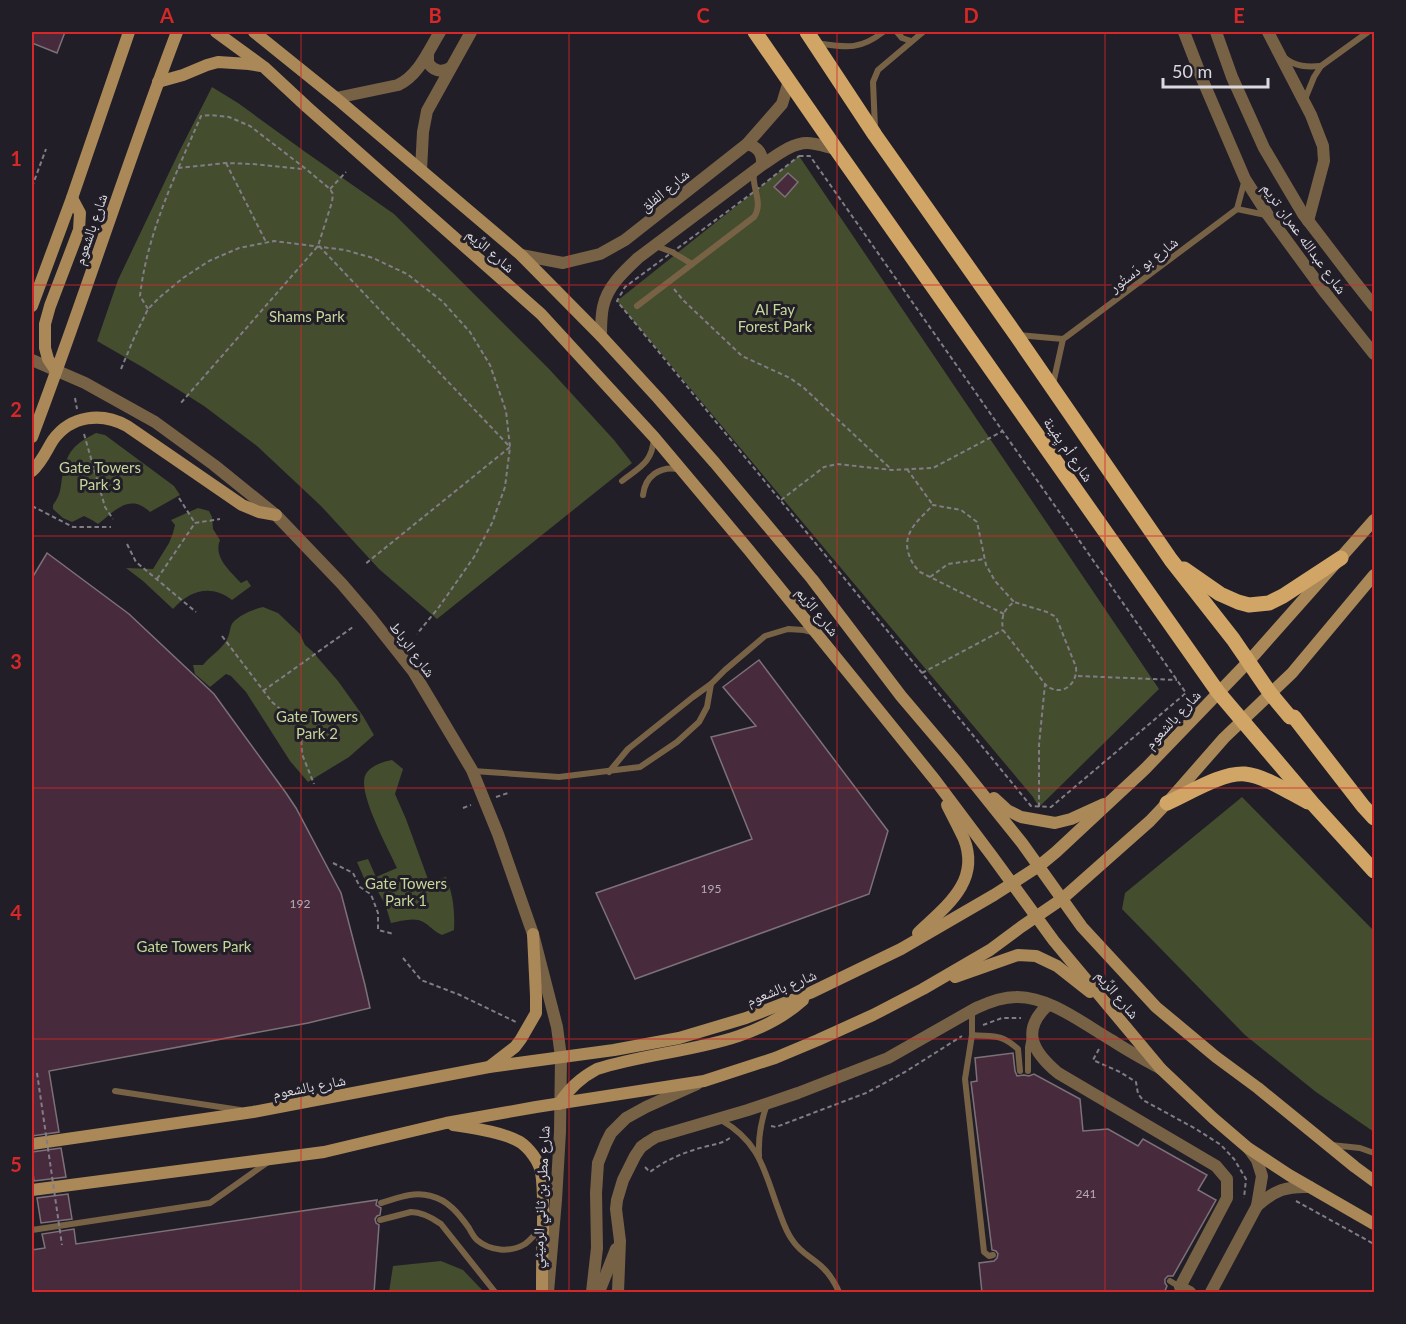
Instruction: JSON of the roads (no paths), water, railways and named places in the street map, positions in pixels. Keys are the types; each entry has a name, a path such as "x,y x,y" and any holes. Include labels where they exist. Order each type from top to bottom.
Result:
{"main road":[{"path":"118,32 119,61"},
{"name":"شارع بالشعوم","path":"32,306 129,32"},
{"name":"شارع بالشعوم","path":"32,437 177,32"},
{"name":"شارع الرِّيم","path":"216,32 264,67 541,314 654,437 817,633 934,780 1054,941 1161,1069 1248,1148 1289,1175 1374,1224"},
{"name":"شارع الرِّيم","path":"254,32 336,98 521,255 601,336 715,463 812,579 901,696 1022,843 1078,923 1156,1007 1374,1181"},
{"name":"شارع أم يِفينة","path":"755,32 1218,692 1314,806 1374,871"},
{"name":"شارع أم يِفينة","path":"811,37 875,135 1171,560 1249,661 1270,693 1290,717 1294,717 1374,818"},
{"path":"158,82 218,62 264,67"},
{"path":"56,371 48,359 44,336 45,324 79,230 80,213 72,198"},
{"path":"32,471 64,428 90,417 109,418 127,426 242,506 276,515"},
{"name":"شارع بالشعوم","path":"32,1144 253,1112 489,1067 614,1050 679,1038 746,1018 810,993 901,949 1012,883 1056,852 1145,769 1249,661 1374,520"},
{"path":"1171,560 1220,594 1249,605 1269,603 1283,596 1341,558"},
{"path":"32,1190 324,1152 446,1124 704,1081 775,1058 873,1015 990,950 1062,899 1150,821 1224,738 1292,672 1374,575"},
{"path":"957,762 1007,810 1021,817 1055,823 1071,819 1113,800"},
{"path":"1167,803 1227,776 1245,774 1271,784 1314,806"},
{"path":"901,949 955,898 967,873 968,858 965,841 934,780"},
{"path":"489,1067 521,1039 536,1013 533,934"},
{"path":"923,989 1018,955 1036,956 1057,966 1113,1011"},
{"path":"559,1104 571,1087 597,1070 739,1036 777,1019 810,993"},
{"path":"446,1124 510,1138 520,1142 534,1158 540,1170 543,1226 542,1293"}],"street":[{"path":"336,98 398,86 406,81 419,68 440,32"},
{"path":"421,170 423,132 427,111 471,32"},
{"name":"شارع عبدالله عمران تريم","path":"1184,32 1245,179 1268,215 1323,290 1374,354"},
{"name":"شارع عبدالله عمران تريم","path":"1216,32 1232,76 1264,148 1308,220 1374,306"},
{"name":"شارع عبدالله عمران تريم","path":"1268,32 1304,102 1323,146 1324,161 1308,220"},
{"path":"428,52 428,63 435,70 450,68"},
{"name":"شارع الفلق","path":"521,255 563,264 600,254 625,240 747,144 782,104 789,81"},
{"path":"601,336 603,308 609,291 620,275 638,258 758,168 783,152 808,143 836,149"},
{"path":"747,144 758,148 761,153 758,168"},
{"path":"625,240 626,252 633,258 638,258"},
{"name":"شارع الرباط","path":"32,360 85,383 155,422 214,465 276,515 342,584 413,671 472,770 498,834 533,934 556,1022 561,1057 559,1104"},
{"path":"618,1293 620,1241 617,1200 623,1180 635,1156 641,1147 656,1137 798,1094 888,1058 990,1001 1000,998 1031,998 1048,1005 1077,1019 1161,1069"},
{"path":"1048,1005 1034,1024 1035,1047 1044,1061 1058,1073 1216,1166 1227,1179 1227,1198 1180,1287"},
{"path":"592,1293 597,1248 597,1163 611,1133 626,1118 704,1081"},
{"name":"شارع مطر بن ثاني الرميثي","path":"548,1293 560,1132 559,1104"},
{"path":"1210,1293 1254,1204 1262,1176 1257,1160 1248,1148"},
{"path":"1254,1204 1282,1189 1310,1187"},
{"path":"599,1293 620,1241"}],"lane":[{"path":"811,37 846,47 866,43 883,32"},
{"path":"897,32 902,38 911,41"},
{"path":"875,135 873,82 878,70 923,32"},
{"path":"1304,102 1308,89 1321,66 1368,32"},
{"path":"1279,53 1291,63 1305,67 1321,66"},
{"path":"637,306 754,218 759,200 753,184 758,168"},
{"path":"1245,179 1238,209 1268,215"},
{"name":"شارع بو دَستُور","path":"1063,339 1238,209"},
{"path":"655,246 672,252 692,264"},
{"path":"1016,335 1063,339 1052,387"},
{"path":"622,481 646,462 652,452 654,437"},
{"path":"643,495 647,480 658,471 676,468 682,470"},
{"path":"608,772 628,749 711,684 765,636 788,629 817,633"},
{"path":"472,770 559,777 640,768 677,742 699,722 707,707 711,684"},
{"path":"972,1011 972,1032 966,1079 984,1252 993,1256"},
{"path":"1028,1071 1028,1047 1034,1024"},
{"path":"972,1032 1008,1039 1018,1049 1020,1071"},
{"path":"115,1090 253,1112"},
{"path":"759,1156 758,1143 767,1104"},
{"path":"719,1119 752,1145 759,1156 787,1233 799,1248 829,1275 839,1293"},
{"path":"1327,1145 1360,1148 1374,1153"},
{"path":"32,1230 210,1203 272,1159"},
{"path":"381,1203 416,1194 432,1196 448,1204 477,1240 500,1250 514,1249 526,1243 543,1226"},
{"path":"380,1220 411,1212 433,1218 441,1224 495,1293"}],"park label":[{"name":"Shams Park","path":"307,316"},
{"name":"Al Fay Forest Park","path":"775,318"},
{"name":"Gate Towers Park 3","path":"100,476"},
{"name":"Gate Towers Park 2","path":"317,724"},
{"name":"Gate Towers Park 1","path":"406,892"},
{"name":"Gate Towers Park","path":"194,946"}]}
